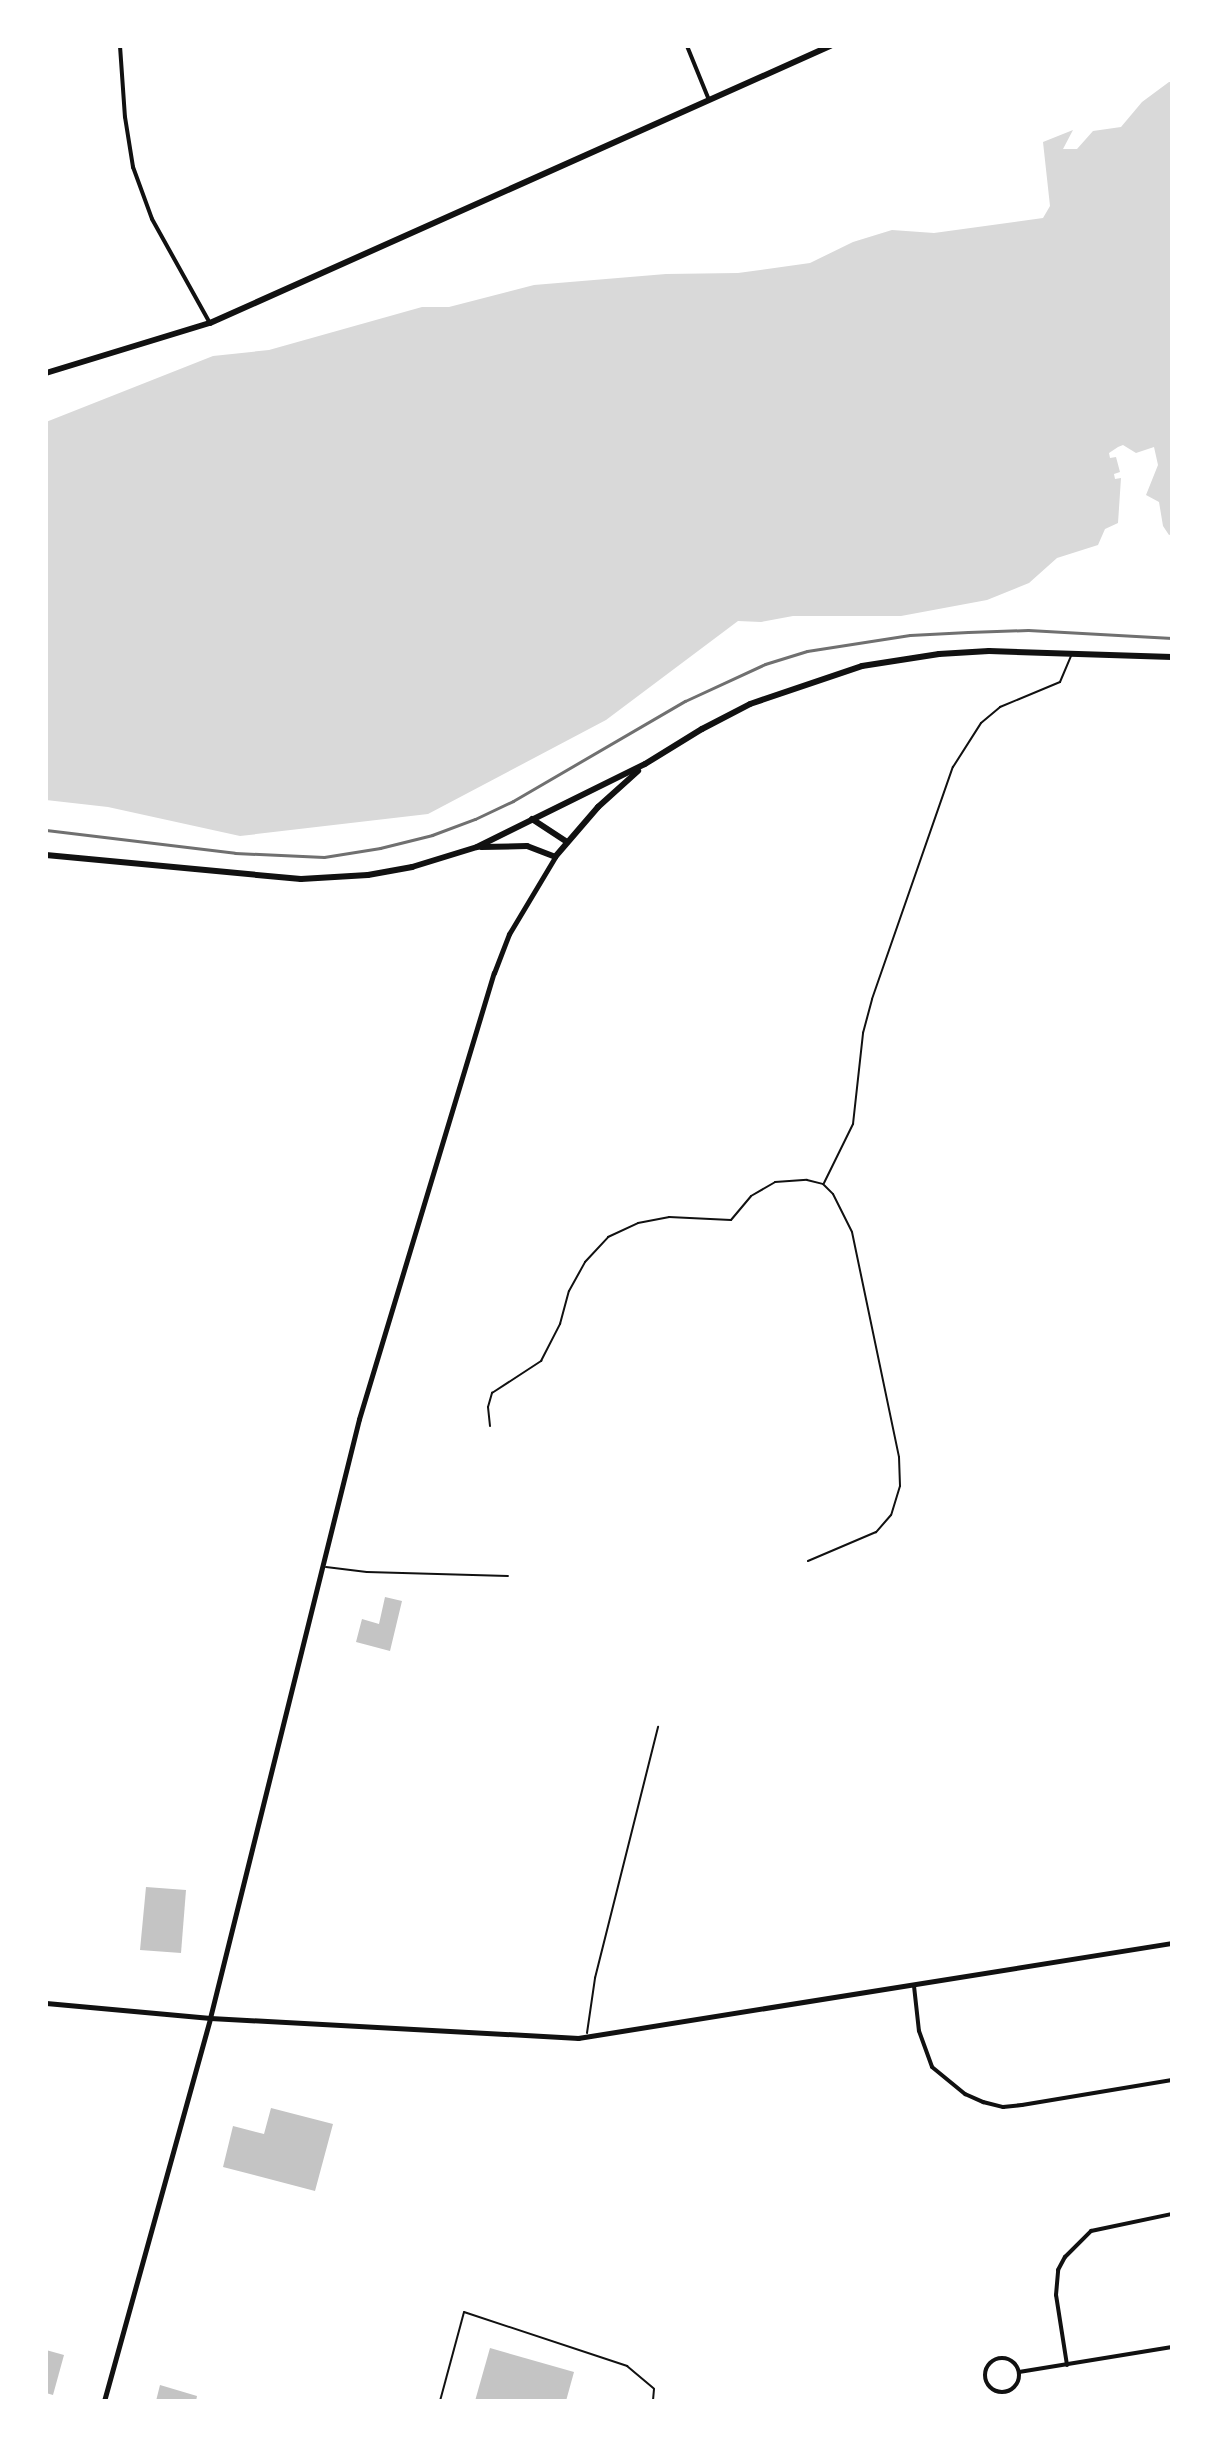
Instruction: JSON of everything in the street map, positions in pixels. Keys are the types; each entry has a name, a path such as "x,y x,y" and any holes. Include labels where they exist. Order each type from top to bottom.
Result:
{"main road":[{"path":"46,373 210,323 830,46"},
{"path":"46,855 301,879 412,867 477,847 645,764 750,704 862,666 939,654 1072,651 1172,657"},
{"path":"104,2401 210,2018 359,1419 494,973 515,923 555,857 598,807 645,764"},
{"path":"532,819 567,842"},
{"path":"477,847 527,846 555,857"},
{"path":"46,2003 210,2018 587,2036 1172,1943"}],"street":[{"path":"120,46 125,117 133,167 152,219 210,323"},
{"path":"687,46 709,100"},
{"path":"914,1986 919,2031 932,2067 965,2094 983,2102 1003,2107 1022,2105 1172,2080"},
{"path":"1067,2365 1056,2295 1058,2270 1065,2257 1091,2231 1172,2214"},
{"path":"1019,2372 1172,2347"},
{"path":"1003,2357 1014,2362 1019,2372 1014,2387 1004,2392 993,2390 985,2376 988,2365 1003,2357"}],"lane":[{"path":"823,1184 853,1124 863,1033 872,999 953,767 966,742 1000,707 1060,682 1069,667 1072,651"},
{"path":"490,1426 492,1393 541,1361 560,1324 569,1291 585,1262 608,1237 638,1223 669,1217 731,1220 751,1196 775,1182 807,1180 823,1184 833,1194 852,1232 899,1457 900,1486 891,1515 876,1532 808,1561"},
{"path":"321,1566 367,1572 508,1576"},
{"path":"587,2036 595,1978 658,1727"},
{"path":"440,2401 464,2312 627,2366 654,2389 653,2401"}],"shaded area":[{"path":"1172,82 1172,534 1169,535 1163,526 1159,502 1146,495 1158,465 1154,447 1136,453 1123,445 1109,453 1110,458 1116,457 1120,472 1114,474 1115,479 1121,478 1118,523 1105,529 1098,545 1057,558 1029,583 987,600 901,616 793,616 761,622 738,621 606,720 428,814 240,836 108,807 46,800 46,422 213,356 269,350 422,307 449,307 534,285 666,274 738,273 810,263 853,242 892,230 934,233 1043,218 1050,206 1043,142 1073,130 1063,149 1077,149 1093,131 1121,127 1142,102"}],"building":[{"path":"385,1597 402,1601 390,1651 356,1642 362,1619 379,1624"},
{"path":"146,1887 186,1890 181,1953 140,1950"},
{"path":"271,2108 333,2124 315,2191 223,2167 233,2126 264,2134"},
{"path":"490,2348 574,2372 566,2401 475,2401"},
{"path":"46,2350 64,2355 53,2395 46,2393"},
{"path":"160,2385 197,2396 196,2401 156,2401"}],"railway":[{"path":"46,830 235,853 324,857 380,848 432,835 475,819 513,801 685,701 765,664 807,651 910,635 968,632 1028,630 1172,638"}]}
